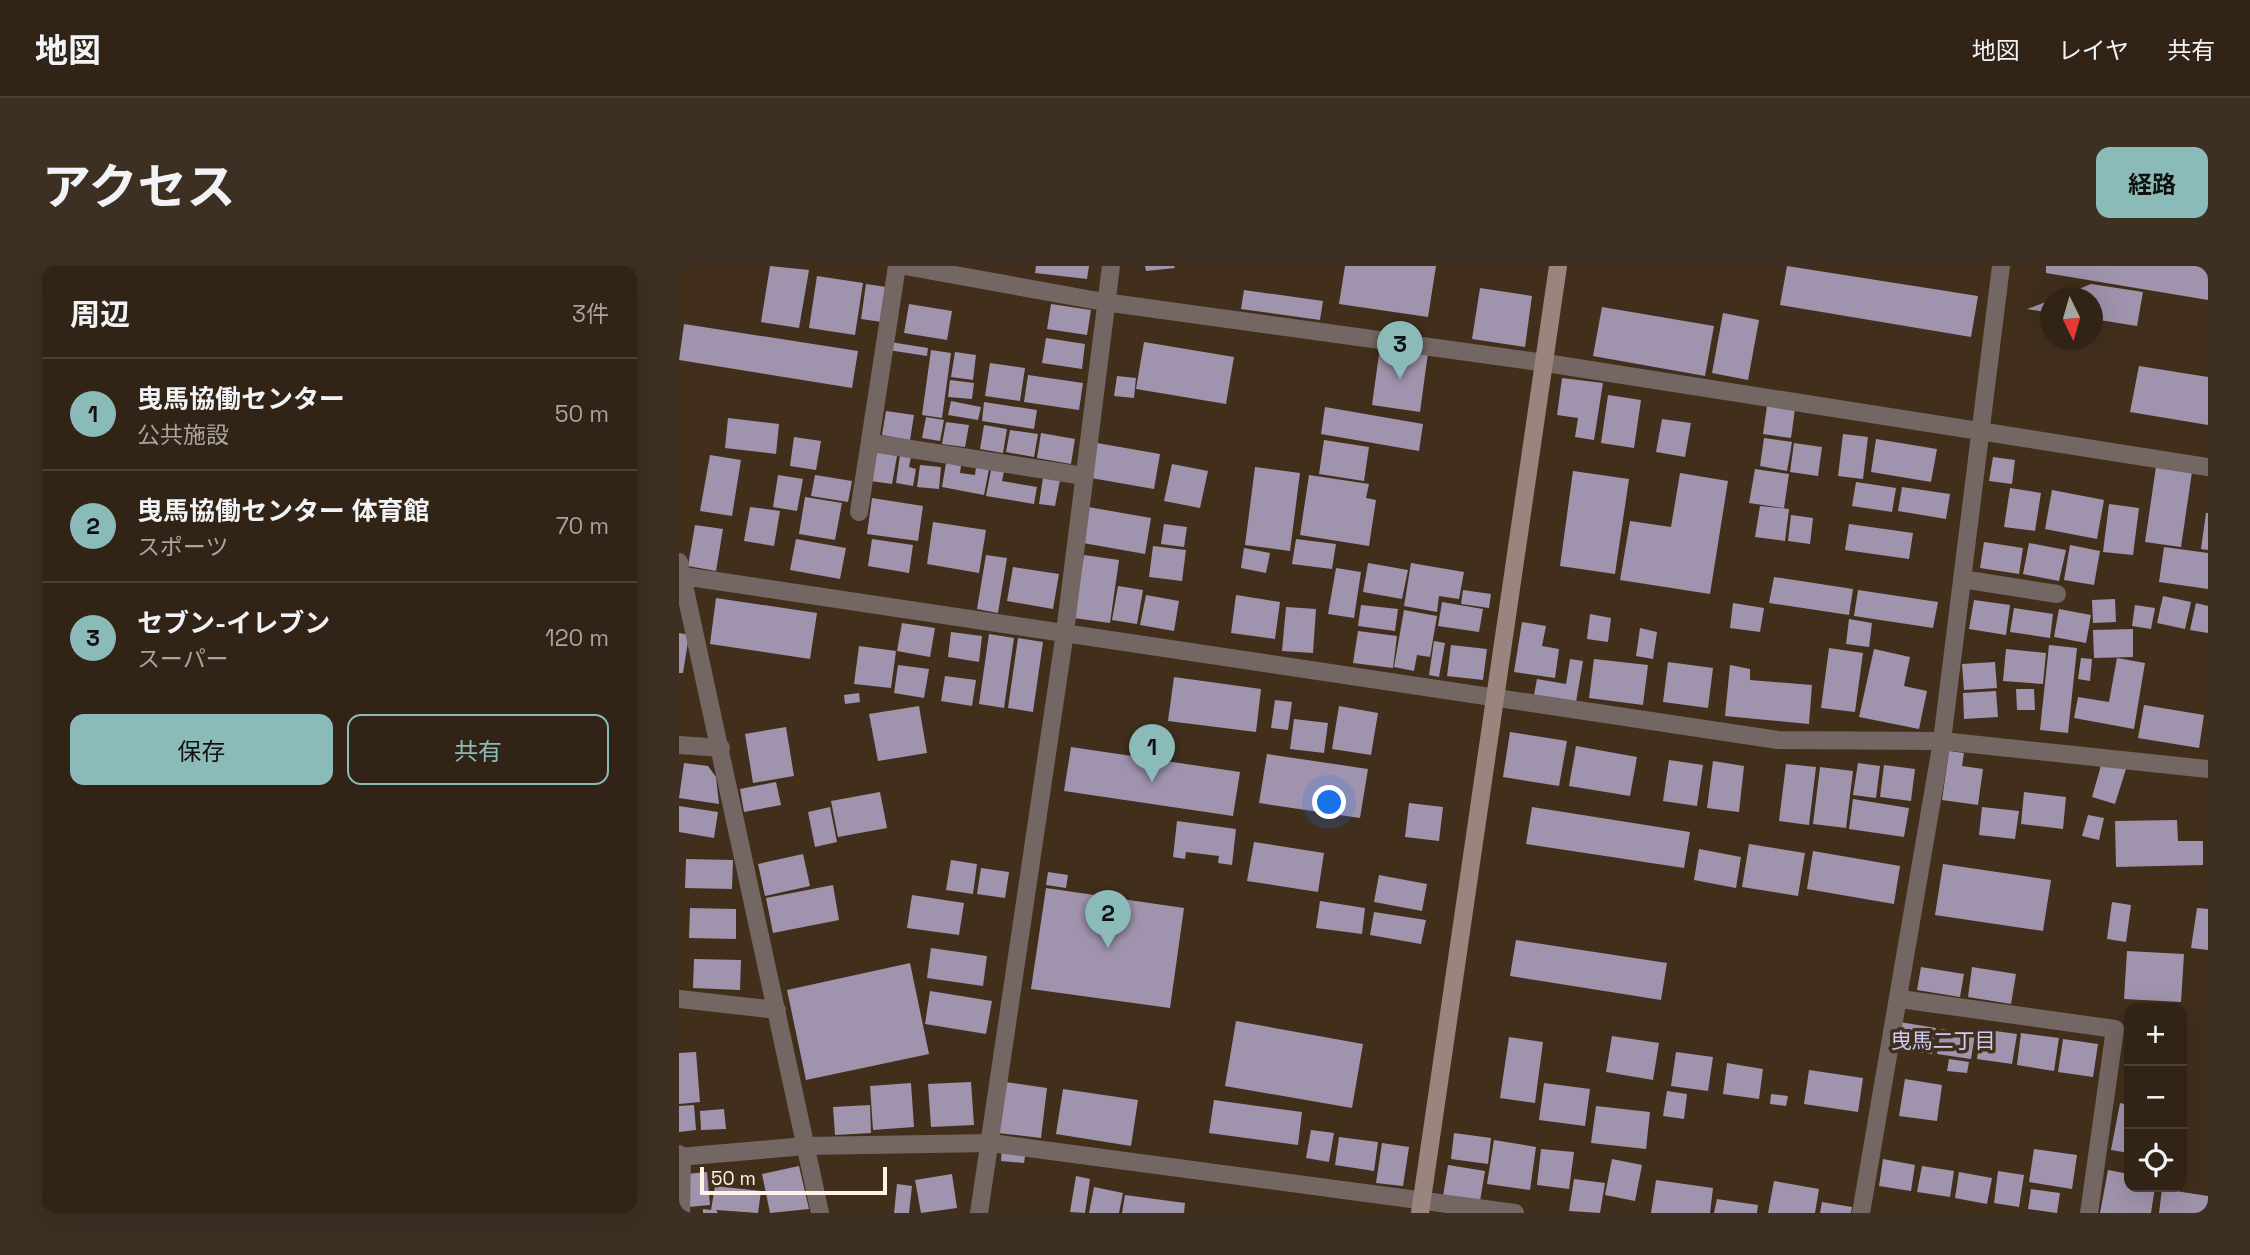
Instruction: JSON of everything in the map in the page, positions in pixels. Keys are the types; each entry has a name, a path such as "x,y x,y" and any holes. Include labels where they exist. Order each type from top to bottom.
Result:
{"street":[{"path":"859,512 872,443 897,266"},
{"path":"905,266 1104,302 1546,363 2208,467"},
{"path":"979,1213 1065,632 1104,302 1111,266"},
{"path":"1421,1206 1546,363 1558,266"},
{"path":"1861,1213 1900,999 1942,741 2001,266"},
{"path":"872,443 1084,476"},
{"path":"820,1213 721,748 684,597 681,569 1495,700 1778,740 1942,741 2208,767"},
{"path":"1962,579 2057,594"},
{"path":"679,746 721,748"},
{"path":"679,999 777,1010"},
{"path":"1900,999 2115,1029 2089,1213"},
{"path":"681,1213 680,1156 806,1146 991,1143 1421,1206 1515,1213"}],"building":[{"path":"770,266 809,270 799,328 761,322"},
{"path":"1036,266 1089,266 1087,279 1035,273"},
{"path":"1145,266 1174,266 1175,268 1146,271"},
{"path":"1345,266 1436,266 1428,317 1339,304"},
{"path":"1787,266 1978,296 1971,337 1780,305"},
{"path":"2046,266 2208,266 2208,300 2046,273"},
{"path":"817,276 863,283 855,335 809,328"},
{"path":"866,284 886,287 882,322 861,319"},
{"path":"2091,284 2143,292 2137,326 2103,321 2103,287 2084,287"},
{"path":"1480,288 1532,296 1525,347 1472,339"},
{"path":"1244,290 1323,301 1320,320 1241,309"},
{"path":"909,304 952,311 947,340 904,333"},
{"path":"1051,304 1091,310 1087,335 1047,329"},
{"path":"2040,304 2040,311 2027,309"},
{"path":"1602,307 1714,326 1705,376 1593,356"},
{"path":"1723,313 1759,320 1748,380 1712,373"},
{"path":"684,324 858,351 852,388 679,360"},
{"path":"1046,338 1085,344 1082,369 1042,363"},
{"path":"890,342 928,348 927,356 888,350"},
{"path":"1144,342 1234,357 1226,404 1136,389"},
{"path":"1380,347 1428,353 1420,412 1372,405"},
{"path":"931,350 951,353 942,418 922,415"},
{"path":"955,352 976,355 973,380 951,377"},
{"path":"990,363 1025,368 1020,401 985,396"},
{"path":"2139,366 2208,377 2208,425 2130,412"},
{"path":"1028,375 1083,383 1079,410 1024,402"},
{"path":"1117,376 1136,378 1134,398 1114,396"},
{"path":"1562,378 1603,383 1594,440 1575,437 1578,418 1557,415"},
{"path":"950,380 974,383 972,399 948,397"},
{"path":"1608,395 1641,400 1634,448 1601,443"},
{"path":"951,401 981,407 978,420 948,415"},
{"path":"984,402 1037,410 1034,429 982,421"},
{"path":"1767,406 1795,409 1791,438 1763,434"},
{"path":"1325,407 1423,424 1419,451 1321,434"},
{"path":"886,411 914,415 910,440 882,435"},
{"path":"926,417 944,420 940,441 922,438"},
{"path":"728,418 779,424 776,454 725,448"},
{"path":"1662,419 1691,423 1685,457 1656,452"},
{"path":"946,422 969,425 965,447 942,444"},
{"path":"984,425 1007,429 1003,453 980,449"},
{"path":"1010,430 1038,434 1034,457 1006,452"},
{"path":"1041,433 1075,439 1071,464 1037,458"},
{"path":"1843,434 1868,437 1863,479 1838,476"},
{"path":"794,437 821,441 816,470 790,466"},
{"path":"1764,438 1792,442 1787,471 1760,466"},
{"path":"1876,439 1937,449 1931,482 1871,472"},
{"path":"1324,440 1369,447 1364,481 1319,474"},
{"path":"1097,443 1160,454 1154,489 1091,478"},
{"path":"1794,443 1822,447 1818,476 1790,472"},
{"path":"875,452 897,456 892,484 871,481"},
{"path":"710,455 741,460 732,516 700,511"},
{"path":"900,455 911,457 909,467 916,469 913,486 896,483"},
{"path":"1993,457 2015,460 2012,484 1989,481"},
{"path":"946,463 961,466 960,473 975,475 976,467 989,469 984,495 942,487"},
{"path":"1172,464 1208,471 1200,508 1164,501"},
{"path":"920,465 941,467 939,489 917,487"},
{"path":"992,465 1005,467 1002,481 1037,487 1034,504 986,496"},
{"path":"1255,467 1300,473 1290,551 1245,545"},
{"path":"2156,467 2192,472 2181,547 2145,542"},
{"path":"1755,469 1789,474 1784,508 1749,503"},
{"path":"1573,471 1629,479 1615,574 1560,566"},
{"path":"1680,473 1728,481 1710,594 1620,580 1630,521 1671,527"},
{"path":"778,475 803,479 797,511 773,507"},
{"path":"815,475 852,481 848,502 811,496"},
{"path":"1309,475 1369,484 1366,498 1376,500 1369,546 1300,535"},
{"path":"1043,478 1060,480 1055,506 1039,504"},
{"path":"1856,482 1896,488 1892,512 1852,506"},
{"path":"1902,487 1950,494 1946,519 1898,511"},
{"path":"2010,488 2041,493 2035,531 2004,527"},
{"path":"2052,490 2104,500 2097,539 2045,529"},
{"path":"805,497 842,503 835,540 799,534"},
{"path":"872,498 923,506 918,541 867,534"},
{"path":"2109,504 2139,508 2133,555 2103,552"},
{"path":"1760,506 1789,509 1785,541 1755,537"},
{"path":"750,507 780,511 774,546 744,541"},
{"path":"1088,507 1151,518 1145,554 1083,543"},
{"path":"2208,513 2208,550 2201,549"},
{"path":"1791,515 1813,518 1810,544 1788,541"},
{"path":"933,522 986,530 979,573 927,564"},
{"path":"1164,524 1187,527 1184,547 1161,544"},
{"path":"1849,524 1913,533 1909,559 1845,550"},
{"path":"695,525 723,529 716,571 688,566"},
{"path":"796,539 846,548 840,579 790,570"},
{"path":"872,539 913,545 909,573 868,566"},
{"path":"1296,539 1336,544 1332,569 1292,564"},
{"path":"1984,542 2023,548 2019,574 1980,568"},
{"path":"2029,543 2066,550 2059,581 2023,574"},
{"path":"2070,545 2100,551 2094,585 2064,580"},
{"path":"1153,546 1186,550 1182,581 1149,577"},
{"path":"2164,547 2208,553 2208,589 2159,582"},
{"path":"1244,548 1270,553 1266,573 1241,568"},
{"path":"986,555 1007,558 998,613 977,609"},
{"path":"1084,555 1119,560 1110,623 1074,618"},
{"path":"1368,563 1408,570 1402,599 1363,592"},
{"path":"1411,563 1464,572 1459,599 1439,596 1437,612 1404,606"},
{"path":"1013,567 1059,574 1053,609 1007,601"},
{"path":"1336,568 1361,572 1354,618 1328,614"},
{"path":"1774,577 1853,589 1849,615 1769,603"},
{"path":"1118,586 1143,590 1137,624 1112,620"},
{"path":"1463,590 1491,594 1489,608 1461,604"},
{"path":"1858,590 1938,602 1933,628 1854,616"},
{"path":"1146,595 1179,601 1174,631 1140,625"},
{"path":"1236,595 1280,602 1275,639 1231,633"},
{"path":"2163,596 2191,602 2185,629 2157,623"},
{"path":"716,598 817,613 810,659 710,644"},
{"path":"2115,599 2116,622 2093,623 2092,600"},
{"path":"1974,600 2010,605 2006,635 1969,629"},
{"path":"1442,602 1483,609 1479,632 1438,626"},
{"path":"1733,603 1764,608 1760,632 1730,628"},
{"path":"2196,603 2208,606 2208,633 2190,630"},
{"path":"1361,605 1398,609 1395,631 1358,626"},
{"path":"2135,605 2155,608 2151,629 2132,626"},
{"path":"1286,607 1316,609 1313,653 1282,651"},
{"path":"2014,608 2053,614 2050,638 2010,632"},
{"path":"2059,609 2091,615 2086,643 2054,637"},
{"path":"1404,610 1437,616 1430,657 1417,655 1414,671 1394,667"},
{"path":"1590,614 1611,618 1608,642 1587,639"},
{"path":"1849,619 1872,623 1869,647 1846,644"},
{"path":"1522,622 1546,626 1542,646 1559,649 1555,678 1514,672"},
{"path":"902,623 935,628 930,657 897,651"},
{"path":"1640,628 1657,632 1653,659 1636,656"},
{"path":"2133,629 2133,657 2094,658 2093,630"},
{"path":"1358,631 1397,636 1393,668 1353,663"},
{"path":"951,632 982,636 979,662 948,657"},
{"path":"679,633 689,635 683,673 679,673"},
{"path":"989,634 1014,638 1004,708 979,704"},
{"path":"1018,638 1043,642 1033,712 1008,708"},
{"path":"1434,641 1445,643 1439,677 1429,675"},
{"path":"1451,645 1487,649 1483,680 1447,676"},
{"path":"2049,645 2077,648 2068,733 2040,730"},
{"path":"859,646 896,651 891,688 854,684"},
{"path":"1829,648 1863,653 1855,712 1821,708"},
{"path":"1874,649 1910,657 1904,686 1927,691 1919,729 1859,717"},
{"path":"2006,649 2046,653 2043,684 2003,681"},
{"path":"2081,658 2092,659 2090,681 2078,679"},
{"path":"2117,658 2145,663 2134,729 2074,718 2078,697 2109,702"},
{"path":"1570,659 1583,661 1576,702 1534,695 1537,679 1566,684"},
{"path":"1594,659 1648,665 1643,705 1589,698"},
{"path":"1668,662 1713,668 1708,708 1663,702"},
{"path":"1995,662 1997,688 1964,690 1962,664"},
{"path":"898,665 929,669 924,698 894,693"},
{"path":"1730,665 1750,669 1750,680 1812,685 1809,724 1725,716"},
{"path":"945,676 976,680 972,706 941,701"},
{"path":"1174,677 1261,689 1256,732 1168,721"},
{"path":"2016,689 2034,689 2035,710 2017,710"},
{"path":"1996,691 1998,717 1964,719 1963,693"},
{"path":"859,693 860,702 845,704 844,695"},
{"path":"1275,700 1292,702 1288,730 1271,728"},
{"path":"2144,705 2204,715 2199,748 2138,738"},
{"path":"919,706 927,753 878,761 869,714"},
{"path":"1339,706 1378,713 1371,755 1332,749"},
{"path":"1294,719 1328,723 1324,753 1290,749"},
{"path":"786,727 794,776 753,783 745,734"},
{"path":"1510,732 1567,741 1559,786 1503,777"},
{"path":"1576,746 1637,757 1630,796 1569,786"},
{"path":"1071,747 1240,772 1233,816 1064,791"},
{"path":"1949,751 1964,753 1962,766 1983,769 1978,805 1942,800"},
{"path":"1267,754 1368,769 1360,818 1259,803"},
{"path":"1669,760 1703,765 1697,806 1663,801"},
{"path":"1713,761 1744,766 1739,812 1707,808"},
{"path":"2102,762 2126,769 2115,804 2092,797"},
{"path":"684,763 708,766 716,777 719,804 679,798"},
{"path":"1858,763 1880,766 1876,798 1853,795"},
{"path":"1786,764 1816,767 1809,825 1779,821"},
{"path":"1884,765 1915,769 1911,801 1880,797"},
{"path":"1820,767 1853,771 1846,828 1813,824"},
{"path":"776,782 781,805 744,812 740,789"},
{"path":"880,792 887,828 838,837 831,801"},
{"path":"2024,792 2066,797 2063,829 2021,824"},
{"path":"1853,799 1909,808 1904,837 1849,829"},
{"path":"1409,803 1443,807 1439,841 1405,837"},
{"path":"679,806 718,812 714,838 679,832"},
{"path":"830,807 837,842 815,847 808,812"},
{"path":"1532,807 1690,832 1684,868 1526,844"},
{"path":"1982,807 2019,811 2015,839 1979,835"},
{"path":"2088,815 2104,818 2099,840 2082,836"},
{"path":"2177,820 2178,841 2203,841 2203,865 2116,867 2115,821"},
{"path":"1177,821 1236,829 1232,865 1218,863 1219,856 1186,852 1185,859 1173,857"},
{"path":"1254,842 1324,853 1318,892 1247,881"},
{"path":"1749,844 1805,853 1798,896 1742,887"},
{"path":"1699,849 1741,857 1736,888 1694,880"},
{"path":"1813,851 1900,866 1894,904 1807,889"},
{"path":"803,854 810,886 765,896 758,864"},
{"path":"686,859 733,860 732,889 685,888"},
{"path":"951,860 977,864 973,894 946,890"},
{"path":"1943,864 2051,880 2043,931 1935,915"},
{"path":"981,868 1009,872 1005,898 977,894"},
{"path":"1048,872 1068,875 1066,888 1046,885"},
{"path":"1379,875 1427,884 1422,911 1374,902"},
{"path":"833,885 839,920 773,933 766,898"},
{"path":"1046,888 1184,908 1170,1008 1031,989"},
{"path":"912,895 964,903 959,935 907,928"},
{"path":"1320,901 1365,908 1362,934 1316,928"},
{"path":"2112,902 2131,905 2126,942 2107,939"},
{"path":"690,908 736,909 736,939 689,938"},
{"path":"2197,908 2208,909 2208,950 2191,948"},
{"path":"1374,912 1426,920 1421,944 1370,935"},
{"path":"1516,940 1667,963 1661,1000 1510,976"},
{"path":"931,948 987,956 983,986 927,978"},
{"path":"2127,951 2184,954 2181,1002 2124,999"},
{"path":"694,959 741,960 740,990 693,988"},
{"path":"910,963 929,1054 806,1080 787,990"},
{"path":"1921,967 1964,974 1960,997 1917,990"},
{"path":"1972,967 2016,974 2011,1004 1968,997"},
{"path":"930,991 992,1001 986,1034 925,1024"},
{"path":"1236,1021 1363,1044 1352,1108 1225,1086"},
{"path":"1900,1022 1936,1028 1932,1054 1896,1048"},
{"path":"1941,1029 1975,1034 1971,1059 1937,1054"},
{"path":"1981,1029 2017,1034 2012,1064 1977,1059"},
{"path":"2021,1033 2059,1038 2054,1071 2017,1065"},
{"path":"1612,1036 1659,1043 1653,1080 1606,1072"},
{"path":"1509,1037 1543,1042 1535,1103 1500,1098"},
{"path":"2063,1039 2098,1044 2093,1077 2058,1072"},
{"path":"696,1052 700,1102 679,1104 679,1053"},
{"path":"1676,1052 1713,1057 1708,1091 1671,1086"},
{"path":"1949,1059 1969,1062 1967,1073 1947,1071"},
{"path":"1727,1063 1763,1069 1759,1099 1723,1094"},
{"path":"1809,1070 1863,1078 1858,1112 1804,1104"},
{"path":"1905,1079 1942,1085 1937,1121 1899,1116"},
{"path":"971,1082 974,1125 931,1127 928,1084"},
{"path":"1005,1082 1047,1088 1041,1138 998,1133"},
{"path":"911,1083 914,1127 873,1130 870,1086"},
{"path":"1544,1083 1590,1089 1585,1126 1539,1120"},
{"path":"1063,1089 1138,1100 1131,1146 1056,1134"},
{"path":"1667,1091 1687,1094 1684,1119 1663,1116"},
{"path":"1771,1094 1788,1096 1786,1106 1770,1104"},
{"path":"1214,1100 1302,1112 1298,1145 1209,1133"},
{"path":"2120,1103 2124,1104 2124,1152 2111,1150"},
{"path":"694,1105 696,1130 679,1132 679,1106"},
{"path":"870,1105 871,1133 835,1135 833,1107"},
{"path":"1596,1106 1650,1112 1646,1149 1591,1143"},
{"path":"724,1109 726,1129 701,1130 700,1111"},
{"path":"1311,1130 1334,1133 1329,1162 1306,1158"},
{"path":"1454,1133 1491,1138 1488,1164 1451,1159"},
{"path":"1339,1137 1378,1142 1374,1171 1335,1165"},
{"path":"1494,1140 1536,1147 1530,1190 1487,1184"},
{"path":"1382,1143 1409,1147 1403,1186 1376,1183"},
{"path":"1002,1147 1026,1150 1024,1163 1001,1161"},
{"path":"1541,1149 1574,1152 1569,1189 1537,1185"},
{"path":"2034,1149 2077,1155 2072,1189 2029,1182"},
{"path":"1612,1159 1642,1165 1635,1201 1605,1195"},
{"path":"1883,1159 1915,1165 1911,1191 1879,1186"},
{"path":"1448,1165 1485,1171 1480,1201 1443,1196"},
{"path":"799,1166 809,1209 770,1213 762,1174"},
{"path":"1922,1166 1954,1171 1950,1197 1917,1192"},
{"path":"2108,1170 2124,1173 2124,1192 2154,1192 2151,1213 2100,1213"},
{"path":"1998,1171 2024,1175 2019,1207 1994,1203"},
{"path":"707,1172 710,1205 688,1207 686,1174"},
{"path":"1959,1172 1992,1178 1987,1204 1955,1198"},
{"path":"952,1174 957,1208 921,1213 915,1180"},
{"path":"1076,1176 1090,1179 1085,1213 1070,1212"},
{"path":"1574,1179 1605,1183 1600,1213 1569,1211"},
{"path":"1656,1180 1713,1188 1710,1213 1651,1213"},
{"path":"1774,1181 1819,1189 1815,1213 1768,1213"},
{"path":"897,1184 912,1186 909,1213 894,1213"},
{"path":"715,1186 761,1191 758,1213 716,1210 718,1213 703,1213 703,1209 711,1210"},
{"path":"1094,1187 1123,1193 1119,1213 1089,1213"},
{"path":"2031,1189 2060,1193 2057,1213 2028,1209"},
{"path":"2162,1192 2208,1196 2208,1213 2159,1213"},
{"path":"1125,1195 1185,1203 1184,1213 1122,1213"},
{"path":"1717,1199 1758,1205 1757,1213 1714,1213"},
{"path":"1822,1202 1852,1207 1851,1213 1820,1213"}],"place":[{"name":"セブン-イレブン","path":"1400,379"},
{"name":"曳馬協働センター","path":"1152,782"},
{"name":"曳馬協働センター 体育館","path":"1108,948"}],"district":[{"name":"曳馬二丁目","path":"1943,1041"}]}
